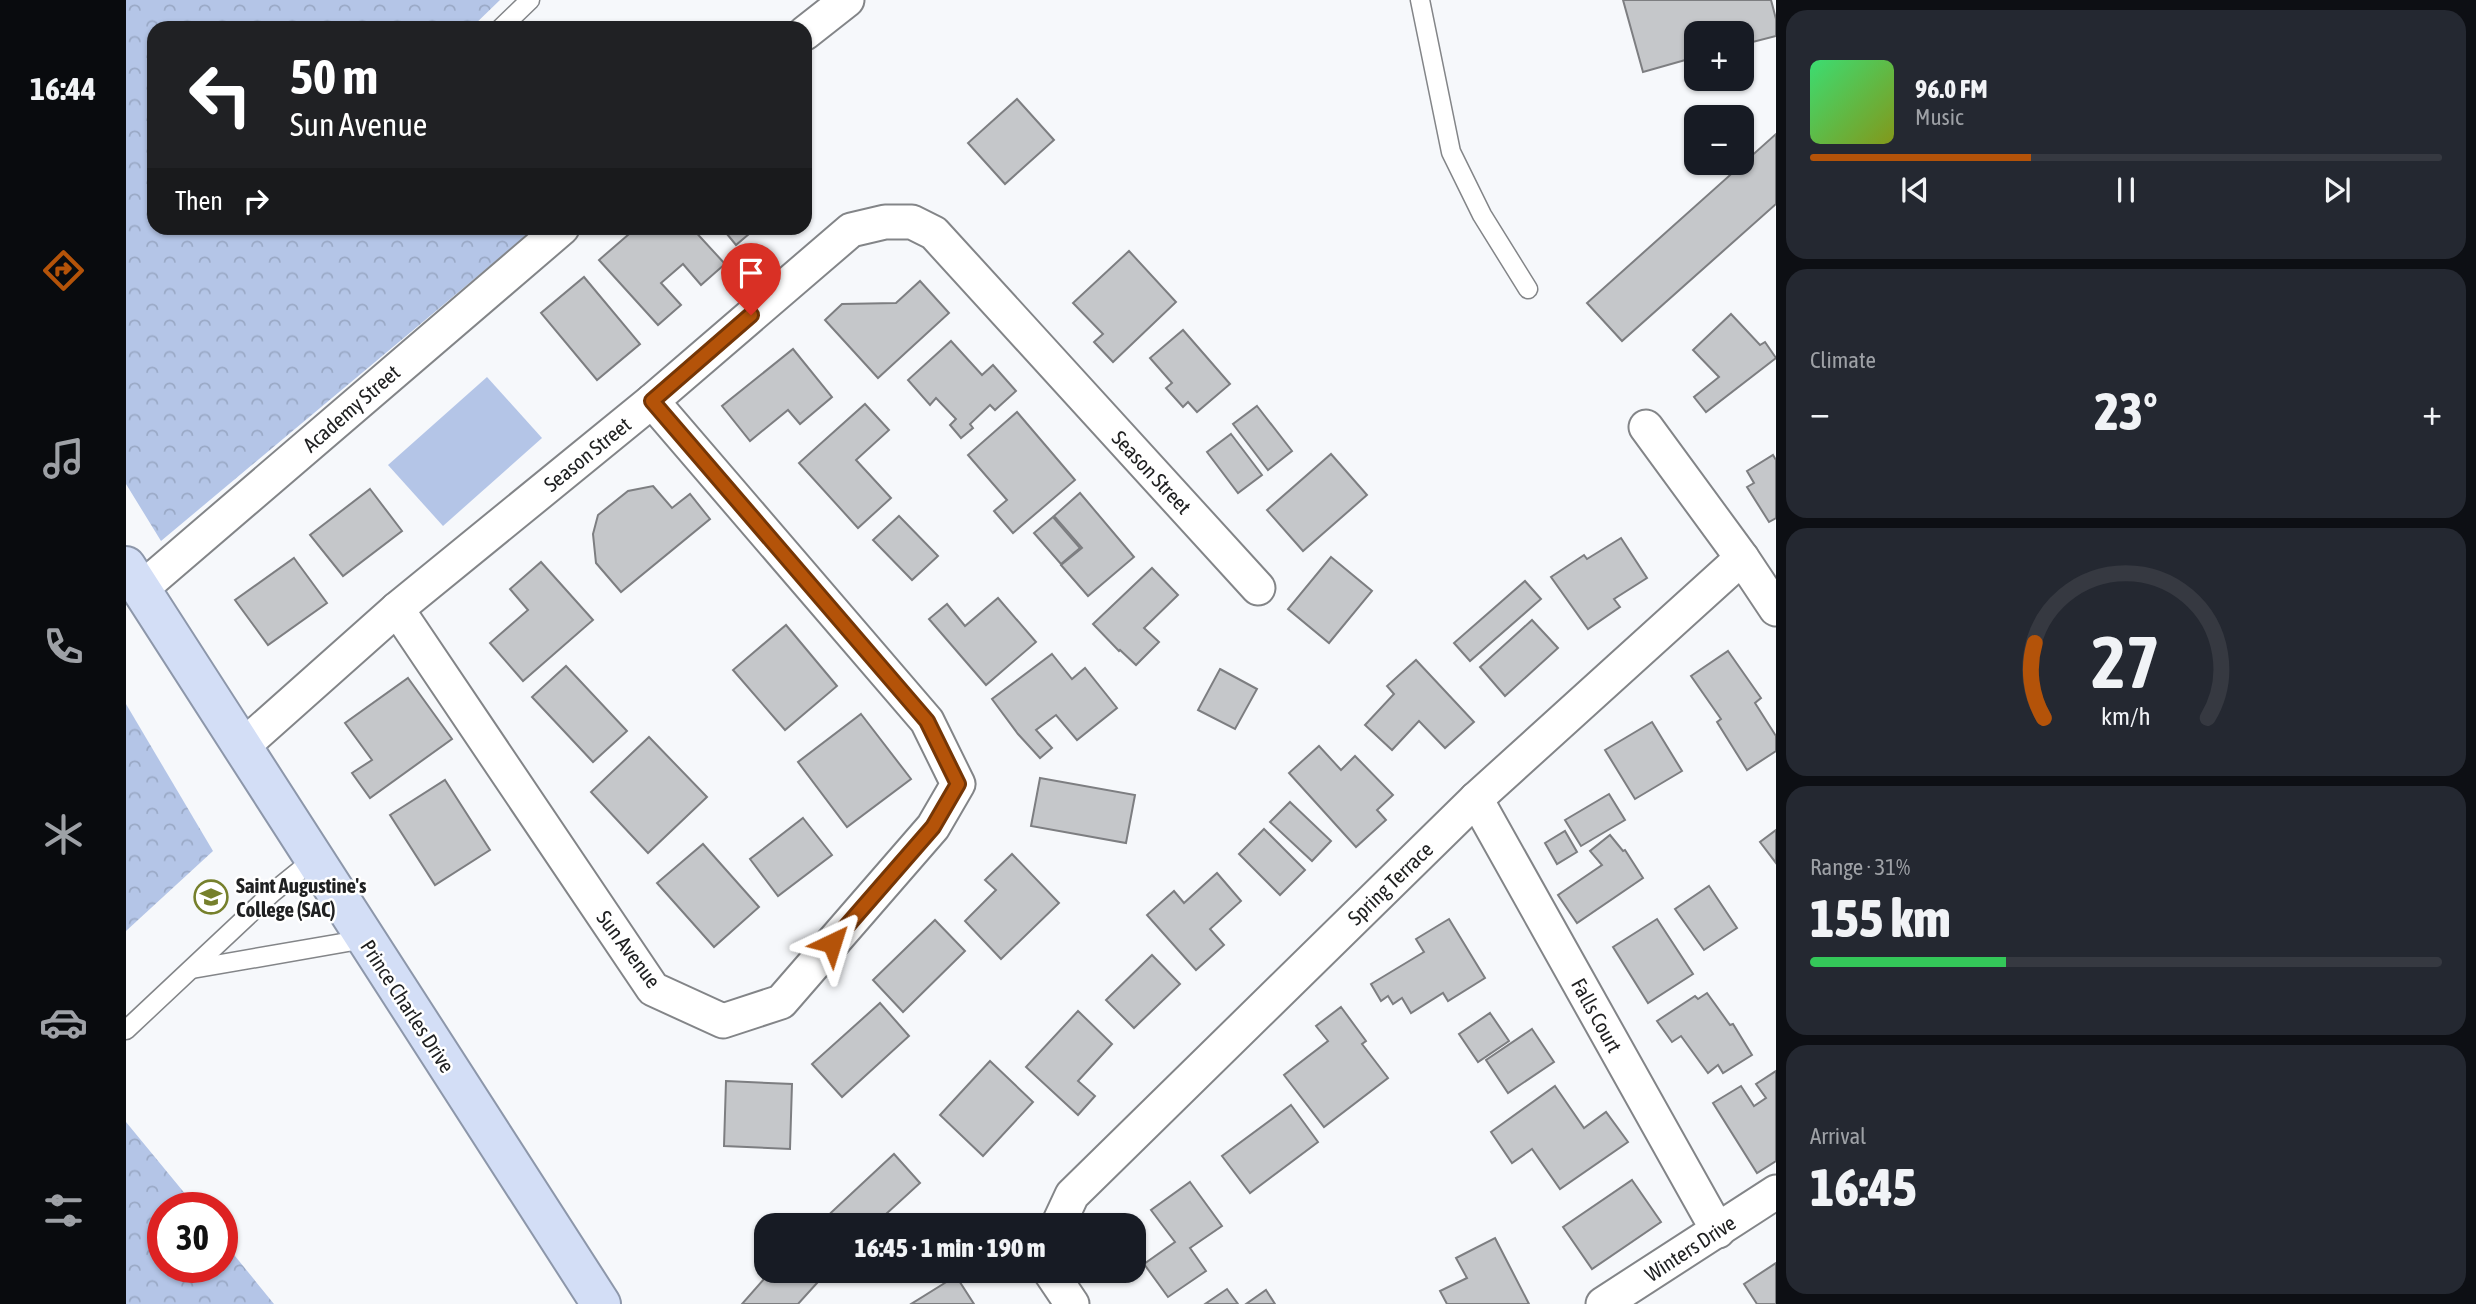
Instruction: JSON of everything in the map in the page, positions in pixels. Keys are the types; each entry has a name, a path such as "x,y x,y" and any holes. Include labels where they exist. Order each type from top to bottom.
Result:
{"highway":[{"name":"Prince Charles Drive","path":"134,578 601,1304"}],"street":[{"path":"812,28 847,0"},
{"name":"Season Street","path":"243,746 397,609 652,401 851,230 885,222 912,222 934,233 1258,588"},
{"name":"Academy Street","path":"134,578 553,235"},
{"name":"Sun Avenue","path":"397,609 653,989 723,1020 781,1002 933,827 958,784 927,721 652,401"},
{"path":"1646,427 1776,609"},
{"name":"Spring Terrace","path":"1064,1213 1072,1195 1476,799 1742,558"},
{"name":"Falls Court","path":"1476,799 1718,1231"},
{"name":"Winters Drive","path":"1603,1304 1776,1192"},
{"path":"1058,1283 1072,1304"}],"lane":[{"path":"508,21 530,0"},
{"path":"1420,0 1451,152 1482,215 1528,289"},
{"path":"126,1030 272,893 314,859"},
{"path":"192,969 365,939"}],"green space":[{"path":"126,0 500,0 478,21 147,21 147,235 527,235 161,541 126,484"},
{"path":"487,377 542,438 443,526 388,465"},
{"path":"126,704 213,851 126,931"},
{"path":"126,1122 184,1192 147,1192 147,1283 238,1283 238,1260 274,1304 126,1304"}],"building":[{"path":"1623,0 1771,0 1776,19 1776,36 1754,42 1754,21 1684,21 1684,60 1643,72"},
{"path":"1017,99 1054,140 1005,184 968,143"},
{"path":"1776,134 1776,204 1622,341 1587,303 1730,175 1754,175 1754,154"},
{"path":"628,235 698,235 725,264 701,285 683,264 661,283 681,305 658,325 599,260"},
{"path":"728,235 748,235 736,245"},
{"path":"1129,251 1176,302 1113,362 1094,342 1103,334 1073,303"},
{"path":"584,277 640,344 597,380 541,313"},
{"path":"920,281 949,313 878,378 825,320 842,304 896,303"},
{"path":"1731,314 1760,345 1765,342 1776,358 1706,412 1694,397 1719,377 1693,350"},
{"path":"1183,330 1230,384 1197,412 1188,402 1183,407 1166,388 1172,383 1150,358"},
{"path":"951,341 982,375 993,365 1016,391 995,410 990,405 970,424 973,428 961,438 950,425 956,419 936,398 930,405 908,380"},
{"path":"793,349 832,397 800,424 788,410 750,441 722,406"},
{"path":"865,404 889,430 856,460 891,498 858,528 799,463"},
{"path":"1257,406 1292,451 1268,470 1233,424"},
{"path":"1017,412 1075,480 1013,533 994,511 1007,500 968,455"},
{"path":"1231,434 1262,475 1238,493 1207,452"},
{"path":"1331,454 1367,495 1303,551 1267,510"},
{"path":"1773,455 1776,460 1776,518 1769,522 1747,487 1754,483 1747,471"},
{"path":"653,486 672,508 690,494 710,519 621,592 596,563 593,534 598,515 628,491"},
{"path":"370,489 402,531 343,576 310,535"},
{"path":"1080,493 1134,557 1088,596 1061,565 1082,548 1054,516"},
{"path":"899,516 938,556 912,580 873,540"},
{"path":"1053,517 1080,548 1061,564 1034,533"},
{"path":"1621,538 1647,578 1614,599 1620,607 1588,629 1551,577 1584,555 1587,559"},
{"path":"1331,557 1372,591 1329,643 1288,609"},
{"path":"294,558 327,603 268,645 235,600"},
{"path":"541,562 593,620 523,681 490,643 528,610 510,589"},
{"path":"1152,568 1178,595 1144,628 1159,642 1136,665 1093,624"},
{"path":"1525,581 1541,599 1470,661 1454,643"},
{"path":"998,598 1036,642 986,685 929,619 947,604 965,626"},
{"path":"1532,620 1558,648 1505,696 1480,667"},
{"path":"786,625 837,686 785,730 733,670"},
{"path":"1728,651 1761,698 1755,703 1776,736 1776,751 1747,770 1717,722 1721,719 1691,676"},
{"path":"1052,654 1072,679 1085,668 1117,708 1077,740 1056,715 1036,730 1052,748 1040,758 992,699"},
{"path":"1416,660 1474,722 1445,748 1419,721 1392,750 1365,725 1394,694 1387,686"},
{"path":"566,666 627,731 593,762 532,697"},
{"path":"1220,669 1257,689 1235,729 1198,710"},
{"path":"408,678 452,739 370,798 352,773 372,760 345,723"},
{"path":"861,714 911,779 847,827 798,762"},
{"path":"1652,722 1682,771 1635,799 1605,750"},
{"path":"649,737 707,797 648,853 591,792"},
{"path":"1319,746 1341,770 1355,756 1393,795 1377,810 1386,820 1356,847 1289,773"},
{"path":"1040,778 1135,795 1126,843 1031,826"},
{"path":"445,780 490,850 435,885 390,815"},
{"path":"1609,794 1625,820 1581,846 1565,820"},
{"path":"1290,802 1331,841 1312,861 1270,822"},
{"path":"803,818 832,855 778,896 750,859"},
{"path":"1264,829 1305,870 1280,895 1239,854"},
{"path":"1776,830 1776,863 1760,842"},
{"path":"1565,831 1577,852 1557,864 1545,843"},
{"path":"1610,835 1623,851 1625,850 1643,878 1577,923 1558,895 1602,865 1590,851"},
{"path":"703,844 759,907 714,947 657,883"},
{"path":"1012,854 1059,903 1001,959 965,921 996,890 985,880"},
{"path":"1217,873 1241,901 1210,929 1224,945 1196,970 1147,915 1174,891 1184,903"},
{"path":"1709,886 1737,928 1704,950 1675,909"},
{"path":"1449,919 1485,978 1448,1001 1443,993 1411,1013 1402,998 1393,1004 1388,996 1381,1001 1371,984 1424,952 1416,939"},
{"path":"1657,919 1693,974 1648,1003 1613,947"},
{"path":"935,920 965,951 903,1012 873,980"},
{"path":"1152,955 1180,984 1134,1028 1106,1000"},
{"path":"1707,993 1730,1025 1733,1024 1752,1055 1723,1073 1718,1065 1708,1073 1681,1036 1672,1042 1657,1021 1695,996 1698,999"},
{"path":"880,1003 909,1036 842,1097 812,1064"},
{"path":"1341,1007 1366,1041 1362,1044 1388,1078 1324,1127 1284,1075 1328,1041 1316,1026"},
{"path":"1078,1011 1112,1044 1078,1081 1095,1096 1078,1115 1026,1067"},
{"path":"1490,1013 1509,1041 1478,1062 1459,1034"},
{"path":"1532,1029 1554,1062 1508,1093 1486,1060"},
{"path":"990,1061 1033,1102 983,1156 940,1115"},
{"path":"1776,1071 1776,1161 1757,1173 1713,1103 1741,1086 1754,1106 1766,1098 1756,1084"},
{"path":"726,1081 792,1084 790,1149 724,1146"},
{"path":"1555,1086 1584,1128 1606,1112 1628,1142 1560,1189 1532,1149 1512,1163 1491,1132"},
{"path":"1291,1105 1318,1142 1250,1193 1222,1156"},
{"path":"894,1154 920,1183 887,1213 831,1213"},
{"path":"1632,1180 1661,1222 1592,1269 1563,1227"},
{"path":"1190,1182 1222,1226 1190,1248 1206,1271 1168,1297 1146,1267 1146,1263 1175,1242 1151,1210"},
{"path":"1495,1238 1529,1304 1447,1304 1440,1291 1467,1278 1456,1258"},
{"path":"1776,1263 1776,1304 1757,1304 1744,1284"},
{"path":"761,1283 817,1283 798,1304 742,1304"},
{"path":"945,1283 960,1283 974,1304 911,1304"},
{"path":"1227,1289 1238,1304 1205,1304"},
{"path":"1266,1290 1275,1304 1246,1304"}],"place":[{"name":"Saint Augustine's College (SAC)","path":"211,897"}],"route":[{"path":"751,315 652,401 927,721 958,784 933,827 832,943"}]}
